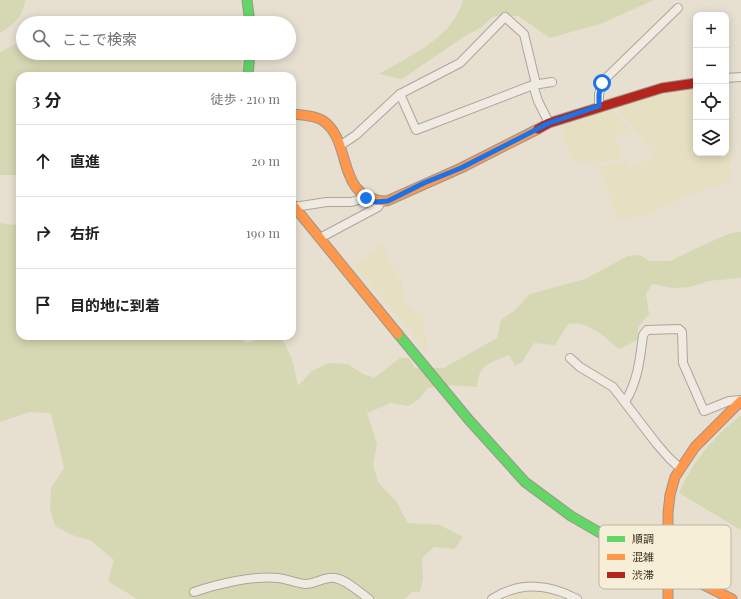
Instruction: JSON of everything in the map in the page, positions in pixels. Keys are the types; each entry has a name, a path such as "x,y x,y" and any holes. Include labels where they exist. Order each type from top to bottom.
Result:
{"street":[{"path":"247,0 249,16"},
{"path":"599,106 599,94 604,81 678,8"},
{"path":"341,145 356,135 400,94 460,64 505,17 524,34 538,101 549,123"},
{"path":"248,72 249,60"},
{"path":"729,78 741,77"},
{"path":"400,94 416,130 488,104 534,84 552,82"},
{"path":"296,115 314,117 322,120 333,131 341,145 343,160 351,179 366,198 376,202 381,202 388,201 424,183 461,168 549,123 599,106 662,88 693,83"},
{"path":"296,206 327,202 351,202 366,198"},
{"path":"320,238 378,207 381,202"},
{"path":"296,210 469,420 525,482 571,516 599,533"},
{"path":"625,402 633,388 637,376 643,335 648,330 679,329 682,332 683,362 704,411 728,401 741,400"},
{"path":"570,358 580,367 613,387 656,443 680,468"},
{"path":"668,525 670,493 675,476 722,418 741,400"},
{"path":"194,592 214,585 265,578 279,578 306,584 328,578 336,578 346,582 369,599"},
{"path":"492,599 528,586 561,590 577,599"},
{"path":"668,589 668,599"},
{"path":"712,589 732,599"}],"shaded area":[{"path":"693,88 693,156 729,156 729,121 733,120 730,182 707,188 645,215 623,220 616,215 599,165 612,165 626,161 630,168 656,156 615,106"},
{"path":"609,107 628,130 615,137 623,158 612,161 574,162 558,122"},
{"path":"383,244 397,276 402,282 402,289 406,302 414,310 423,314 427,352 355,265"},
{"path":"533,592 550,594 562,599 504,599 517,593"}],"green space":[{"path":"0,0 25,0 20,15 16,16 16,21 0,33"},
{"path":"463,0 654,0 600,24 550,38 518,16 500,15 491,18 482,27 465,36 402,79 379,74 429,44 440,35 450,25 458,13"},
{"path":"16,44 16,60 242,60 243,72 16,72 16,175 0,175 0,52"},
{"path":"0,223 12,225 16,224 16,340 243,340 245,343 255,340 283,340 292,359 298,386 312,371 329,363 348,364 363,374 374,378 400,358 409,358 415,368 444,368 497,338 501,320 515,310 530,294 585,279 628,256 640,255 649,261 670,261 731,233 741,232 741,278 708,281 690,287 673,288 652,284 646,294 649,314 638,327 637,340 619,349 602,335 589,327 568,324 555,345 534,343 522,362 515,366 509,355 486,365 480,373 477,387 450,385 428,388 419,399 408,406 391,403 367,413 377,444 373,464 378,482 396,501 408,523 440,525 463,537 454,549 434,547 422,558 423,579 420,592 412,592 404,599 137,599 108,581 114,560 90,540 72,535 55,526 50,508 51,488 64,468 51,413 29,412 0,422"},
{"path":"741,415 741,530 679,493 691,470 705,450"}],"traffic: fast":[{"path":"247,0 249,16"},
{"path":"248,72 249,60"},
{"path":"398,334 469,420 525,482 571,516 599,532"}],"traffic: slow":[{"path":"296,114 319,118 332,129 338,141 352,180 359,191 370,198 387,201 461,168 538,129"},
{"path":"296,209 398,334"},
{"path":"668,525 670,495 675,477 695,447 741,401"},
{"path":"668,589 668,599"},
{"path":"712,589 732,599"}],"traffic: jam":[{"path":"538,129 549,123 662,88 693,83"}],"route":[{"path":"366,198 376,202 388,201 424,183 461,168 549,123 599,106 599,94 602,83"}]}
